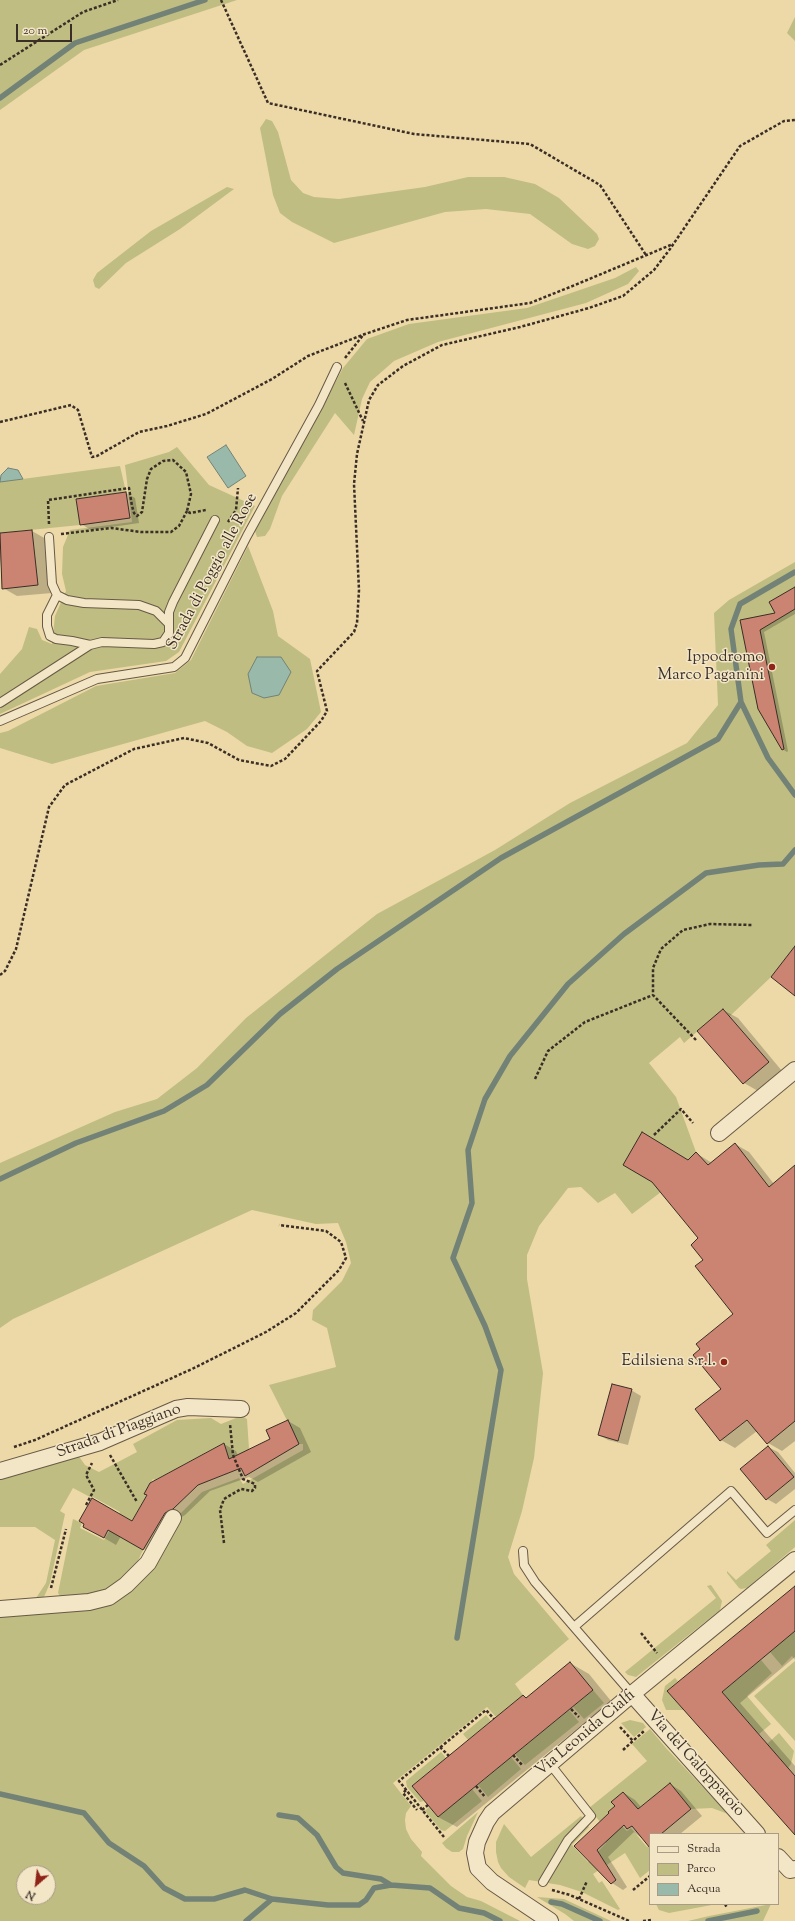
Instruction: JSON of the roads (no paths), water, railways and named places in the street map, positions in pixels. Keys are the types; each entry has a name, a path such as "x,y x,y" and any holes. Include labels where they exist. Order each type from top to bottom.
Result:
{"street":[{"path":"719,1133 795,1070"},
{"name":"Strada di Piaggiano","path":"0,1471 100,1442 176,1409 188,1407 233,1409"},
{"path":"0,1609 89,1602 109,1597 126,1585 148,1563 173,1518"},
{"name":"Via Leonida Cialfi","path":"550,1921 492,1882 478,1868 475,1853 481,1831 492,1813 632,1694 795,1560"},
{"name":"Via del Galoppatoio","path":"632,1694 756,1833"},
{"path":"779,1858 792,1870"}],"lane":[{"name":"Strada di Poggio alle Rose","path":"0,721 97,679 174,667 185,658 247,536 337,367"},
{"path":"0,703 90,645 102,642 154,644 163,642 169,633 170,612 173,602 215,520"},
{"path":"49,537 52,584 57,595 67,600 84,603 139,605 156,611 169,624"},
{"path":"57,595 47,615 47,626 50,636 56,639 76,641 90,645"},
{"path":"574,1627 731,1491 768,1533 795,1510"},
{"path":"523,1551 522,1557 529,1574 632,1694"},
{"path":"545,1885 568,1840 591,1816 550,1764"}],"water":[{"path":"226,445 246,476 228,488 207,457"},
{"path":"8,468 18,470 23,479 0,482 1,475"},
{"path":"257,657 281,657 291,672 279,695 264,698 252,693 248,674"}],"waterway":[{"path":"0,98 75,43 205,0"},
{"path":"0,1179 76,1143 164,1111 207,1085 280,1014 337,969 501,858 718,739 741,702 731,629 740,604 795,572"},
{"path":"741,702 768,758 795,795"},
{"path":"457,1638 501,1370 485,1326 453,1258 472,1203 468,1150 485,1099 510,1056 568,984 624,934 706,873 759,865 783,864 795,850"},
{"path":"0,1794 84,1813 109,1843 144,1866 164,1888 185,1899 214,1899 245,1890 272,1899"},
{"path":"279,1815 298,1818 317,1835 336,1867 343,1873 381,1879 391,1885"},
{"path":"246,1921 272,1899 328,1905 359,1905 366,1900 374,1888 391,1885 430,1888 459,1908 484,1913 500,1921"},
{"path":"551,1902 562,1904 600,1921"},
{"path":"708,1921 757,1911"}],"place":[{"name":"Ippodromo Marco Paganini","path":"772,667"},
{"name":"Edilsiena s.r.l.","path":"724,1362"}]}
